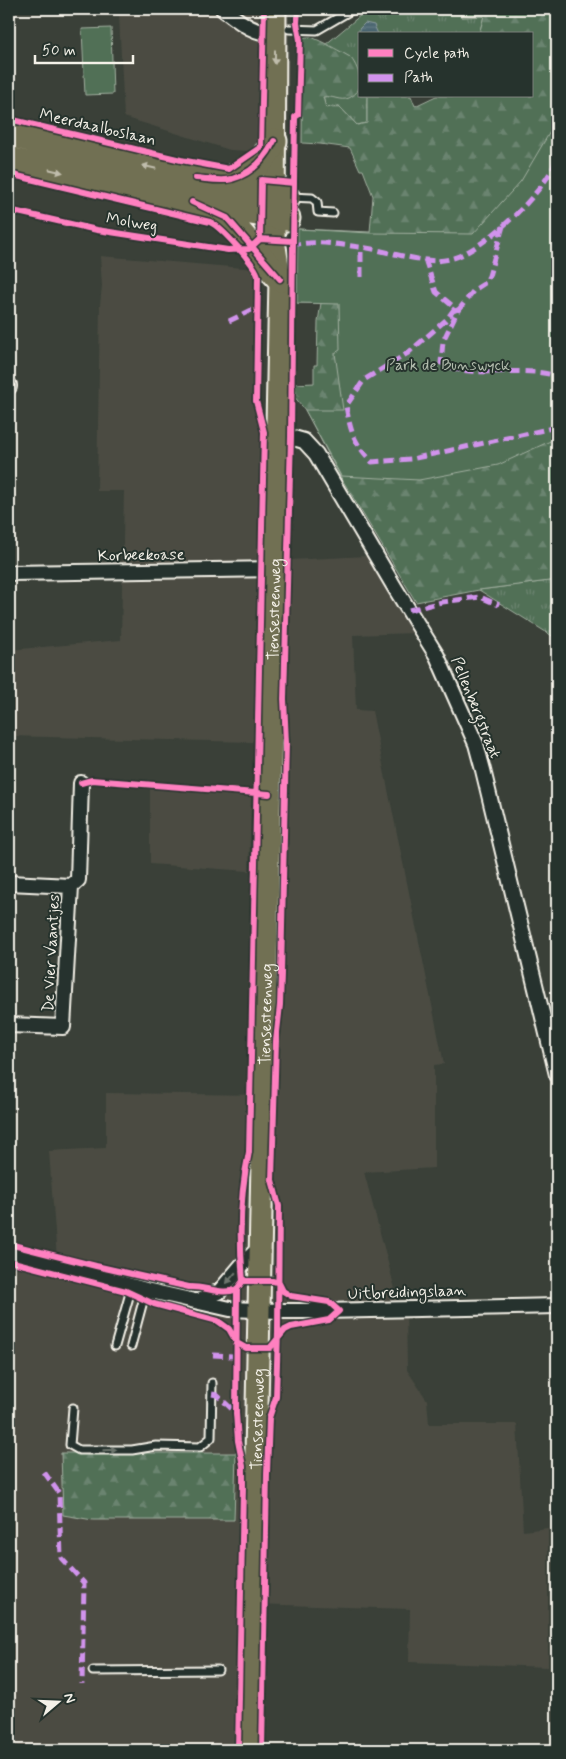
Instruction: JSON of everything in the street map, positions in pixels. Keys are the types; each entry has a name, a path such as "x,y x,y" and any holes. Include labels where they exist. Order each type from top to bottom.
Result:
{"highway":[{"name":"Meerdaalboslaan","path":"9,134 196,178 281,207"},
{"path":"196,178 221,180 236,177 262,162 268,155 274,141"},
{"path":"9,160 192,202 281,207"},
{"path":"192,202 227,218 280,278"}],"main road":[{"name":"Tiensesteenweg","path":"250,1750 280,278 274,240 281,207 284,24 275,9"},
{"name":"Tiensesteenweg","path":"281,207 274,141 284,24"}],"street":[{"path":"223,9 251,29 263,33 284,24"},
{"name":"Pellenbergstraat","path":"276,433 304,441 316,454 441,665 476,744 557,1076"},
{"name":"Korbeekoase","path":"9,573 274,569"},
{"name":"De Vier Vaantjes","path":"9,882 71,886 78,880 82,783"},
{"name":"De Vier Vaantjes","path":"9,1025 63,1028 71,886"},
{"path":"199,1301 220,1291 259,1248"},
{"name":"Uitbreidingslaan","path":"9,1253 146,1290 230,1308 323,1311 557,1306"}],"lane":[{"path":"284,24 316,30 353,9"},
{"path":"281,207 294,196 312,198 317,202 318,212 333,213"},
{"path":"115,1346 132,1286"},
{"path":"131,1346 146,1290"},
{"path":"73,1408 70,1445 79,1450 132,1450 156,1446 200,1447 211,1438 212,1384"},
{"path":"93,1671 218,1670"}],"shaded area":[{"path":"137,9 289,9 288,153 230,150 124,117 119,15"},
{"path":"100,256 255,269 258,278 253,404 265,428 276,433 271,699 252,742 9,736 9,650 121,640 124,491 97,491 100,305 102,286"},
{"path":"367,556 415,633 353,635 356,710 372,711 444,1064 434,1065 434,1168 364,1172 400,1308 406,1308 407,1370 427,1400 429,1424 517,1424 523,1531 548,1528 548,1667 409,1662 410,1609 253,1604 250,1750 25,1750 9,1739 9,1259 58,1272 49,1151 106,1148 106,1093 262,1095 264,1039 282,1014 283,958 265,958 269,795 284,733 282,725 290,560"},
{"path":"150,784 251,793 249,871 150,864"}],"green space":[{"path":"368,9 400,9 410,13 430,11 432,9 460,9 462,17 484,16 480,32 358,32 358,71 350,57 325,45"},
{"path":"460,9 557,9 557,580 479,590 416,602 340,476 305,410 294,396 294,384 314,383 314,365 317,365 318,322 321,303 297,303 298,229 370,232 373,196 363,170 360,170 350,148 302,143 303,38 310,37 351,58 358,71 358,90 346,99 323,97 326,108 339,106 357,125 367,123 367,98 412,98 415,106 432,98 534,98 534,32 480,32 484,16 461,17"},
{"path":"111,28 113,94 85,95 82,29"},
{"path":"358,90 358,98 367,98 367,123 357,125 339,106 326,108 323,97"},
{"name":"Park de Bunswyck","path":"557,120 557,438 498,465 419,480 341,476 305,410 343,410 335,353 340,350 339,304 297,303 298,229 370,233 473,234 521,181"},
{"path":"557,580 557,639 479,590"},
{"path":"61,1453 236,1453 234,1520 93,1520 63,1515"}],"water":[{"path":"365,23 374,25 377,32 359,32 359,29"}],"marked path":[{"path":"290,244 334,244 369,248 417,259 440,261 450,259 477,246 506,224 542,185 551,171 557,155"},
{"path":"503,226 489,276 485,283 474,290 457,312 443,341 441,363 458,369 472,371 533,372 557,376"},
{"path":"361,247 361,277"},
{"path":"425,259 436,292 455,308 457,312"},
{"path":"229,321 260,306"},
{"path":"455,308 447,319 408,353 364,380 346,406 354,436 366,455 372,462 411,459 557,427"},
{"path":"409,610 442,602 480,597 499,605"},
{"path":"213,1355 233,1356"},
{"path":"212,1394 217,1395 236,1413"},
{"path":"44,1472 59,1493 61,1558 84,1583 82,1684"}],"cycle path":[{"path":"9,119 181,160 229,169 261,147 264,9"},
{"path":"294,183 295,117 298,115 300,40 297,23 298,9"},
{"path":"196,178 223,180 232,179 246,173 262,160 274,141"},
{"name":"Molweg","path":"9,174 210,222 237,246 256,270 258,276 256,401 264,432 249,1152 241,1216 243,1281 237,1289 236,1413 238,1441 243,1466 238,1750"},
{"path":"261,180 294,183 293,241 260,239 261,180"},
{"path":"192,202 227,218 280,279"},
{"name":"Molweg","path":"9,210 97,230 228,250 249,249 260,239"},
{"path":"262,1750 269,1418 276,1397 278,1331 279,1206 272,1180 276,1041 281,974 286,743 284,699 291,436 293,241"},
{"path":"81,783 92,780 269,794"},
{"path":"9,1244 189,1287 219,1291 237,1289"},
{"path":"9,1261 126,1291 154,1304 218,1321 229,1329 237,1343 246,1348 270,1348 285,1330 291,1327 329,1320 339,1311 329,1302 291,1296 283,1291 279,1283 273,1281 243,1281"}]}
